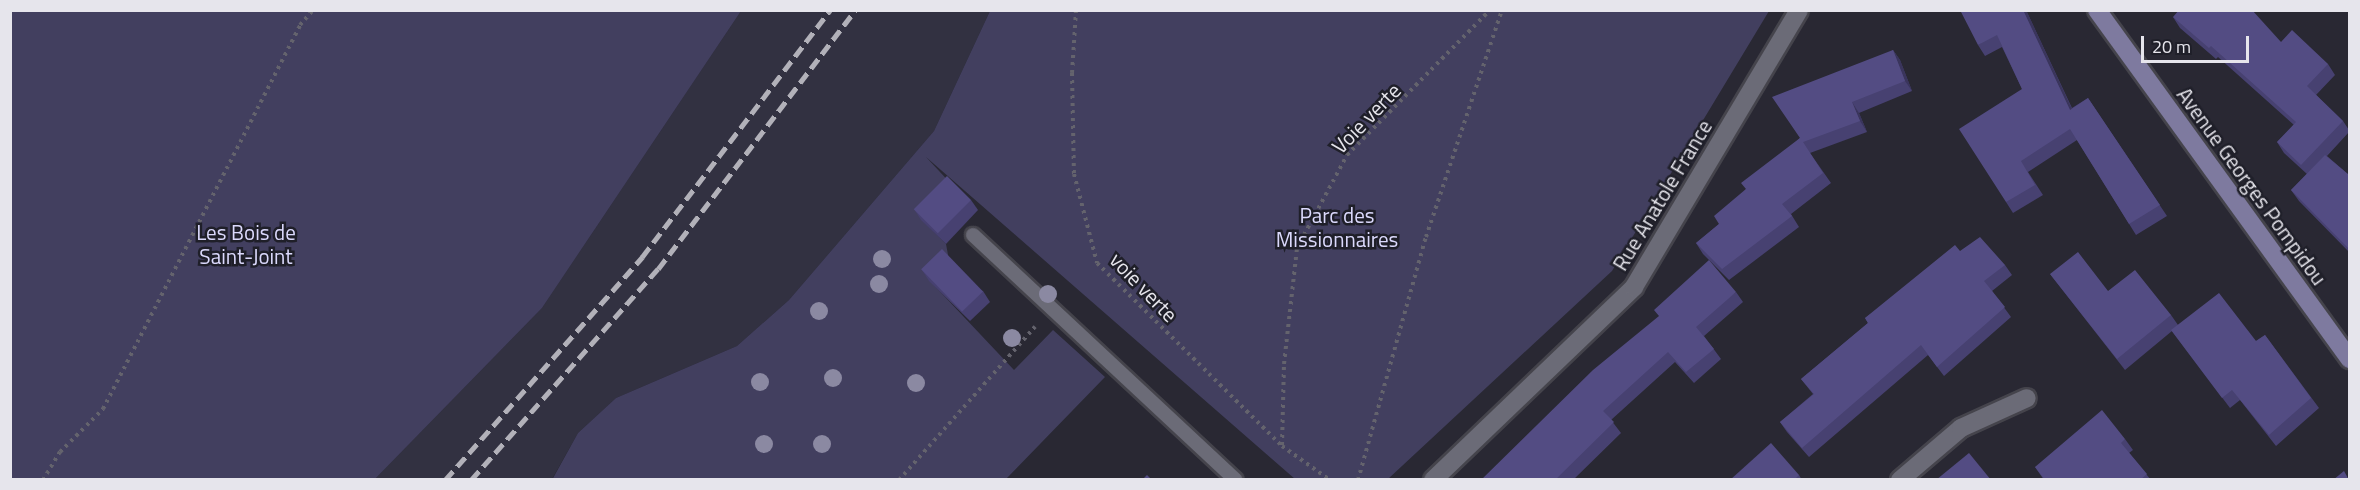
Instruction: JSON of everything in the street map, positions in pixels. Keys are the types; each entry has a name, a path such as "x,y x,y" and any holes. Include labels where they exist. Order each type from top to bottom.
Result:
{"street":[{"name":"Rue Anatole France","path":"1432,480 1634,287 1799,10"},
{"name":"Avenue Georges Pompidou","path":"2097,10 2349,359"},
{"path":"1900,480 1961,428 2027,398"}],"lane":[{"path":"973,235 1236,480"}],"path":[{"path":"43,480 60,452 103,409 300,25 313,10"},
{"name":"voie verte","path":"1076,10 1072,73 1074,174 1097,263 1282,446 1330,480"},
{"name":"Voie verte","path":"1282,446 1284,364 1297,248 1347,155 1490,10"},
{"path":"1358,480 1426,237 1502,10"},
{"path":"899,480 1052,309"}],"shaded area":[{"path":"741,11 990,11 934,131 789,300 737,346 616,398 578,433 552,479 374,480 542,308"}],"green space":[{"name":"Les Bois de Saint-Joint","path":"10,11 741,11 542,308 374,480 11,479"},
{"name":"Parc des Missionnaires","path":"990,11 1769,11 1612,271 1388,479 1295,479 926,157 954,187 922,220 946,244 949,260 930,281 1014,370 1053,330 1105,377 1006,479 552,480 578,433 616,398 737,346 789,300 934,131"}],"building":[{"path":"1960,10 2023,10 2070,110 2088,98 2160,205 2129,224 2070,129 2021,161 2035,185 2006,202 1959,129 2022,89 1997,35 1978,45"},
{"path":"2179,10 2252,10 2281,42 2292,30 2328,64 2307,86 2343,121 2301,165 2277,142 2296,122 2211,46 2209,48 2173,17"},
{"path":"1893,50 1905,81 1852,102 1860,121 1803,142 1823,173 1782,204 1792,216 1722,269 1696,243 1719,224 1714,216 1746,189 1741,183 1800,138 1772,97"},
{"path":"2325,155 2349,175 2349,249 2291,190"},
{"path":"947,176 971,200 938,233 914,209"},
{"path":"1980,237 2005,265 1984,281 2005,307 1937,367 1921,345 1802,448 1780,422 1814,394 1801,379 1868,323 1865,318 1955,245 1960,251"},
{"path":"942,249 983,291 962,312 921,269"},
{"path":"2078,252 2108,291 2135,270 2171,315 2117,359 2050,274"},
{"path":"1709,260 1736,292 1696,327 1714,349 1686,372 1668,352 1603,411 1614,422 1555,480 1481,480 1593,370 1659,316 1654,310"},
{"path":"2219,293 2256,341 2265,335 2311,398 2269,435 2232,390 2222,398 2171,330"},
{"path":"2102,410 2125,439 2121,443 2147,474 2140,480 2045,480 2035,467"},
{"path":"1771,443 1799,475 1794,480 1730,480"},
{"path":"1969,453 1991,480 1936,480"},
{"path":"2344,471 2349,480 2333,480"},
{"path":"1147,475 1152,480 1142,480"}],"railway":[{"path":"445,480 642,257 830,10"},
{"path":"471,480 658,269 855,10"}]}
